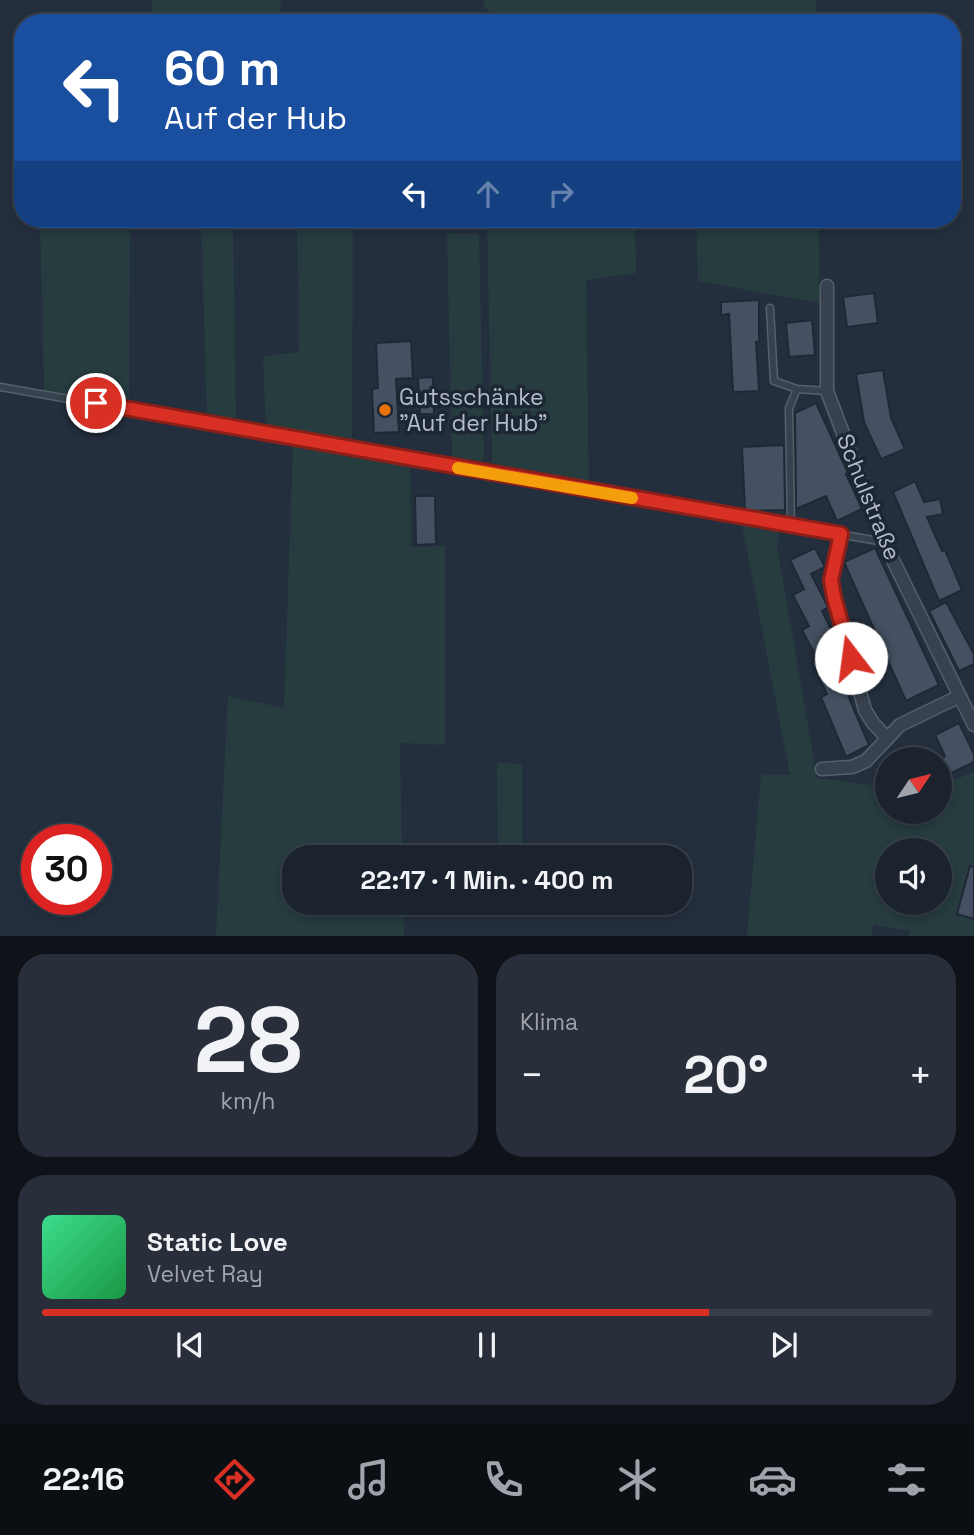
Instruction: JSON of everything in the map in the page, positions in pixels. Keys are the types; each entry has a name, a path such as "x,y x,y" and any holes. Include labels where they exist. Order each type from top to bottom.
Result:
{"street":[{"name":"Schulstraße","path":"827,286 827,391 884,542 974,725"},
{"name":"Schulstraße","path":"841,534 831,580 834,597 865,710 887,738"},
{"path":"822,769 852,767 866,761 900,725 960,696"}],"lane":[{"path":"770,308 774,381 797,388 827,391"},
{"path":"0,387 884,542"},
{"path":"791,525 789,408 797,388"}],"green space":[{"path":"152,0 281,0 280,14 151,14"},
{"path":"483,0 816,0 816,14 497,14 485,8"},
{"path":"40,228 130,228 129,402 44,392"},
{"path":"201,228 233,228 236,423 207,419"},
{"path":"297,228 353,228 352,446 266,429 263,356 299,352"},
{"path":"487,228 635,228 636,273 586,280 589,486 498,470 492,462"},
{"path":"696,228 819,228 819,303 698,281"},
{"path":"447,233 479,234 484,454 483,461 471,465 452,463"},
{"path":"293,442 410,462 411,547 445,546 445,745 400,743 402,845 282,845 282,915 403,915 404,936 216,936 228,696 284,708"},
{"path":"741,520 780,528 777,545 817,778 875,785 875,824 952,824 952,781 974,772 974,936 909,936 910,931 874,925 871,936 747,936 761,774 790,775"},
{"path":"497,762 522,765 522,845 498,845"}],"building":[{"path":"874,293 878,323 847,327 843,297"},
{"path":"759,300 759,342 756,342 759,391 733,392 729,314 721,315 721,302"},
{"path":"812,320 815,355 789,357 786,323"},
{"path":"411,341 413,378 396,379 399,432 374,433 372,389 378,388 376,343"},
{"path":"883,370 891,418 905,449 881,459 864,422 856,374"},
{"path":"433,377 434,414 420,414 418,378"},
{"path":"816,403 862,509 837,521 826,496 796,509 795,413"},
{"path":"784,445 785,510 745,511 742,447"},
{"path":"915,481 924,502 940,499 943,514 927,517 962,590 939,601 893,492"},
{"path":"415,496 435,496 436,544 416,545"},
{"path":"815,548 825,567 811,574 828,607 822,611 837,642 832,645 847,676 841,679 869,745 846,757 821,697 827,694 812,663 818,660 802,630 809,626 793,595 804,589 790,560"},
{"path":"875,548 939,685 906,701 844,562"},
{"path":"946,602 974,654 974,664 959,671 929,611"},
{"path":"959,723 974,754 974,762 952,773 952,747 941,747 935,735"},
{"path":"970,866 974,867 974,919 957,914"}],"slow traffic":[{"path":"458,468 632,498"}],"place":[{"name":"Gutsschänke \"Auf der Hub\"","path":"385,410"}],"route":[{"path":"96,403 841,534 831,580 851,658"}]}
